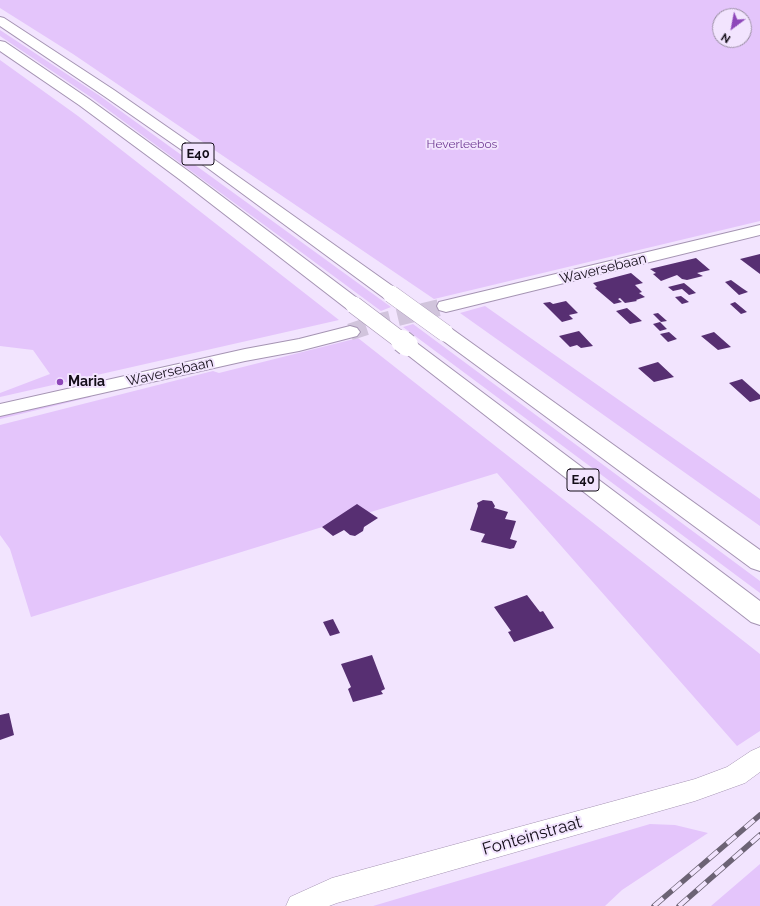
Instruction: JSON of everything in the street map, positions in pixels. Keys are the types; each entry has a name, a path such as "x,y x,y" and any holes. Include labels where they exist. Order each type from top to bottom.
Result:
{"main road":[{"name":"E40","path":"0,21 110,93 188,148 760,562"},
{"name":"E40","path":"0,45 96,111 354,304 760,615"},
{"name":"Waversebaan","path":"446,306 760,230"},
{"name":"Waversebaan","path":"0,410 245,355 299,345 348,330"}],"street":[{"name":"Fonteinstraat","path":"300,906 332,891 695,790 736,775 760,758"}],"green space":[{"name":"Heverleebos","path":"0,0 760,0 760,221 434,299 73,54 0,8"},
{"path":"0,30 100,96 391,307 381,311 92,98 0,36"},
{"path":"0,60 78,116 339,320 0,397 0,393 50,374 33,350 0,346"},
{"path":"485,306 760,499 760,526 460,313"},
{"path":"413,324 760,581 760,593 403,327"},
{"path":"358,338 760,654 760,731 737,746 497,473 31,617 10,549 0,535 0,425 213,371 219,373"},
{"path":"91,397 0,419 0,414"},
{"path":"650,824 675,825 708,833 622,890 605,906 373,906"},
{"path":"760,864 760,906 711,906"}],"building":[{"path":"760,254 760,274 740,259"},
{"path":"696,258 710,270 697,273 703,276 687,280 682,279 677,275 661,281 653,274 656,273 650,269"},
{"path":"631,273 643,283 635,285 642,292 639,293 645,297 636,300 637,301 625,303 620,298 618,299 622,302 614,304 595,288 597,287 593,283"},
{"path":"731,280 748,292 739,295 725,282"},
{"path":"684,283 696,293 689,295 682,289 673,291 668,287"},
{"path":"681,296 689,302 682,304 675,297"},
{"path":"566,301 578,313 569,315 573,319 562,322 543,303 550,302 553,304"},
{"path":"735,302 747,312 741,314 730,304"},
{"path":"627,308 642,321 630,324 616,311"},
{"path":"658,313 667,321 661,322 653,314"},
{"path":"660,322 667,329 660,331 653,324"},
{"path":"579,331 593,346 581,348 577,345 570,347 559,336"},
{"path":"669,332 677,339 668,342 660,334"},
{"path":"714,332 731,347 718,350 701,336"},
{"path":"658,362 674,377 654,382 638,368"},
{"path":"742,379 760,395 760,399 750,402 729,383"},
{"path":"483,500 492,501 495,506 494,508 508,512 505,519 516,521 510,539 517,541 514,548 510,549 481,542 485,534 470,530 478,506 477,503"},
{"path":"357,504 378,518 364,527 363,531 355,536 350,535 344,530 333,536 322,527"},
{"path":"527,595 540,612 543,611 554,628 514,642 508,632 511,631 494,607"},
{"path":"333,619 340,633 330,636 323,622"},
{"path":"372,655 385,689 381,691 383,694 353,702 348,689 351,687 341,664"},
{"path":"9,713 14,735 0,740 0,715"}],"tunnel":[{"path":"350,332 383,321 446,306"}],"railway":[{"path":"654,906 760,815"},
{"path":"679,906 760,835"}],"place":[{"name":"Maria","path":"60,382"}]}
